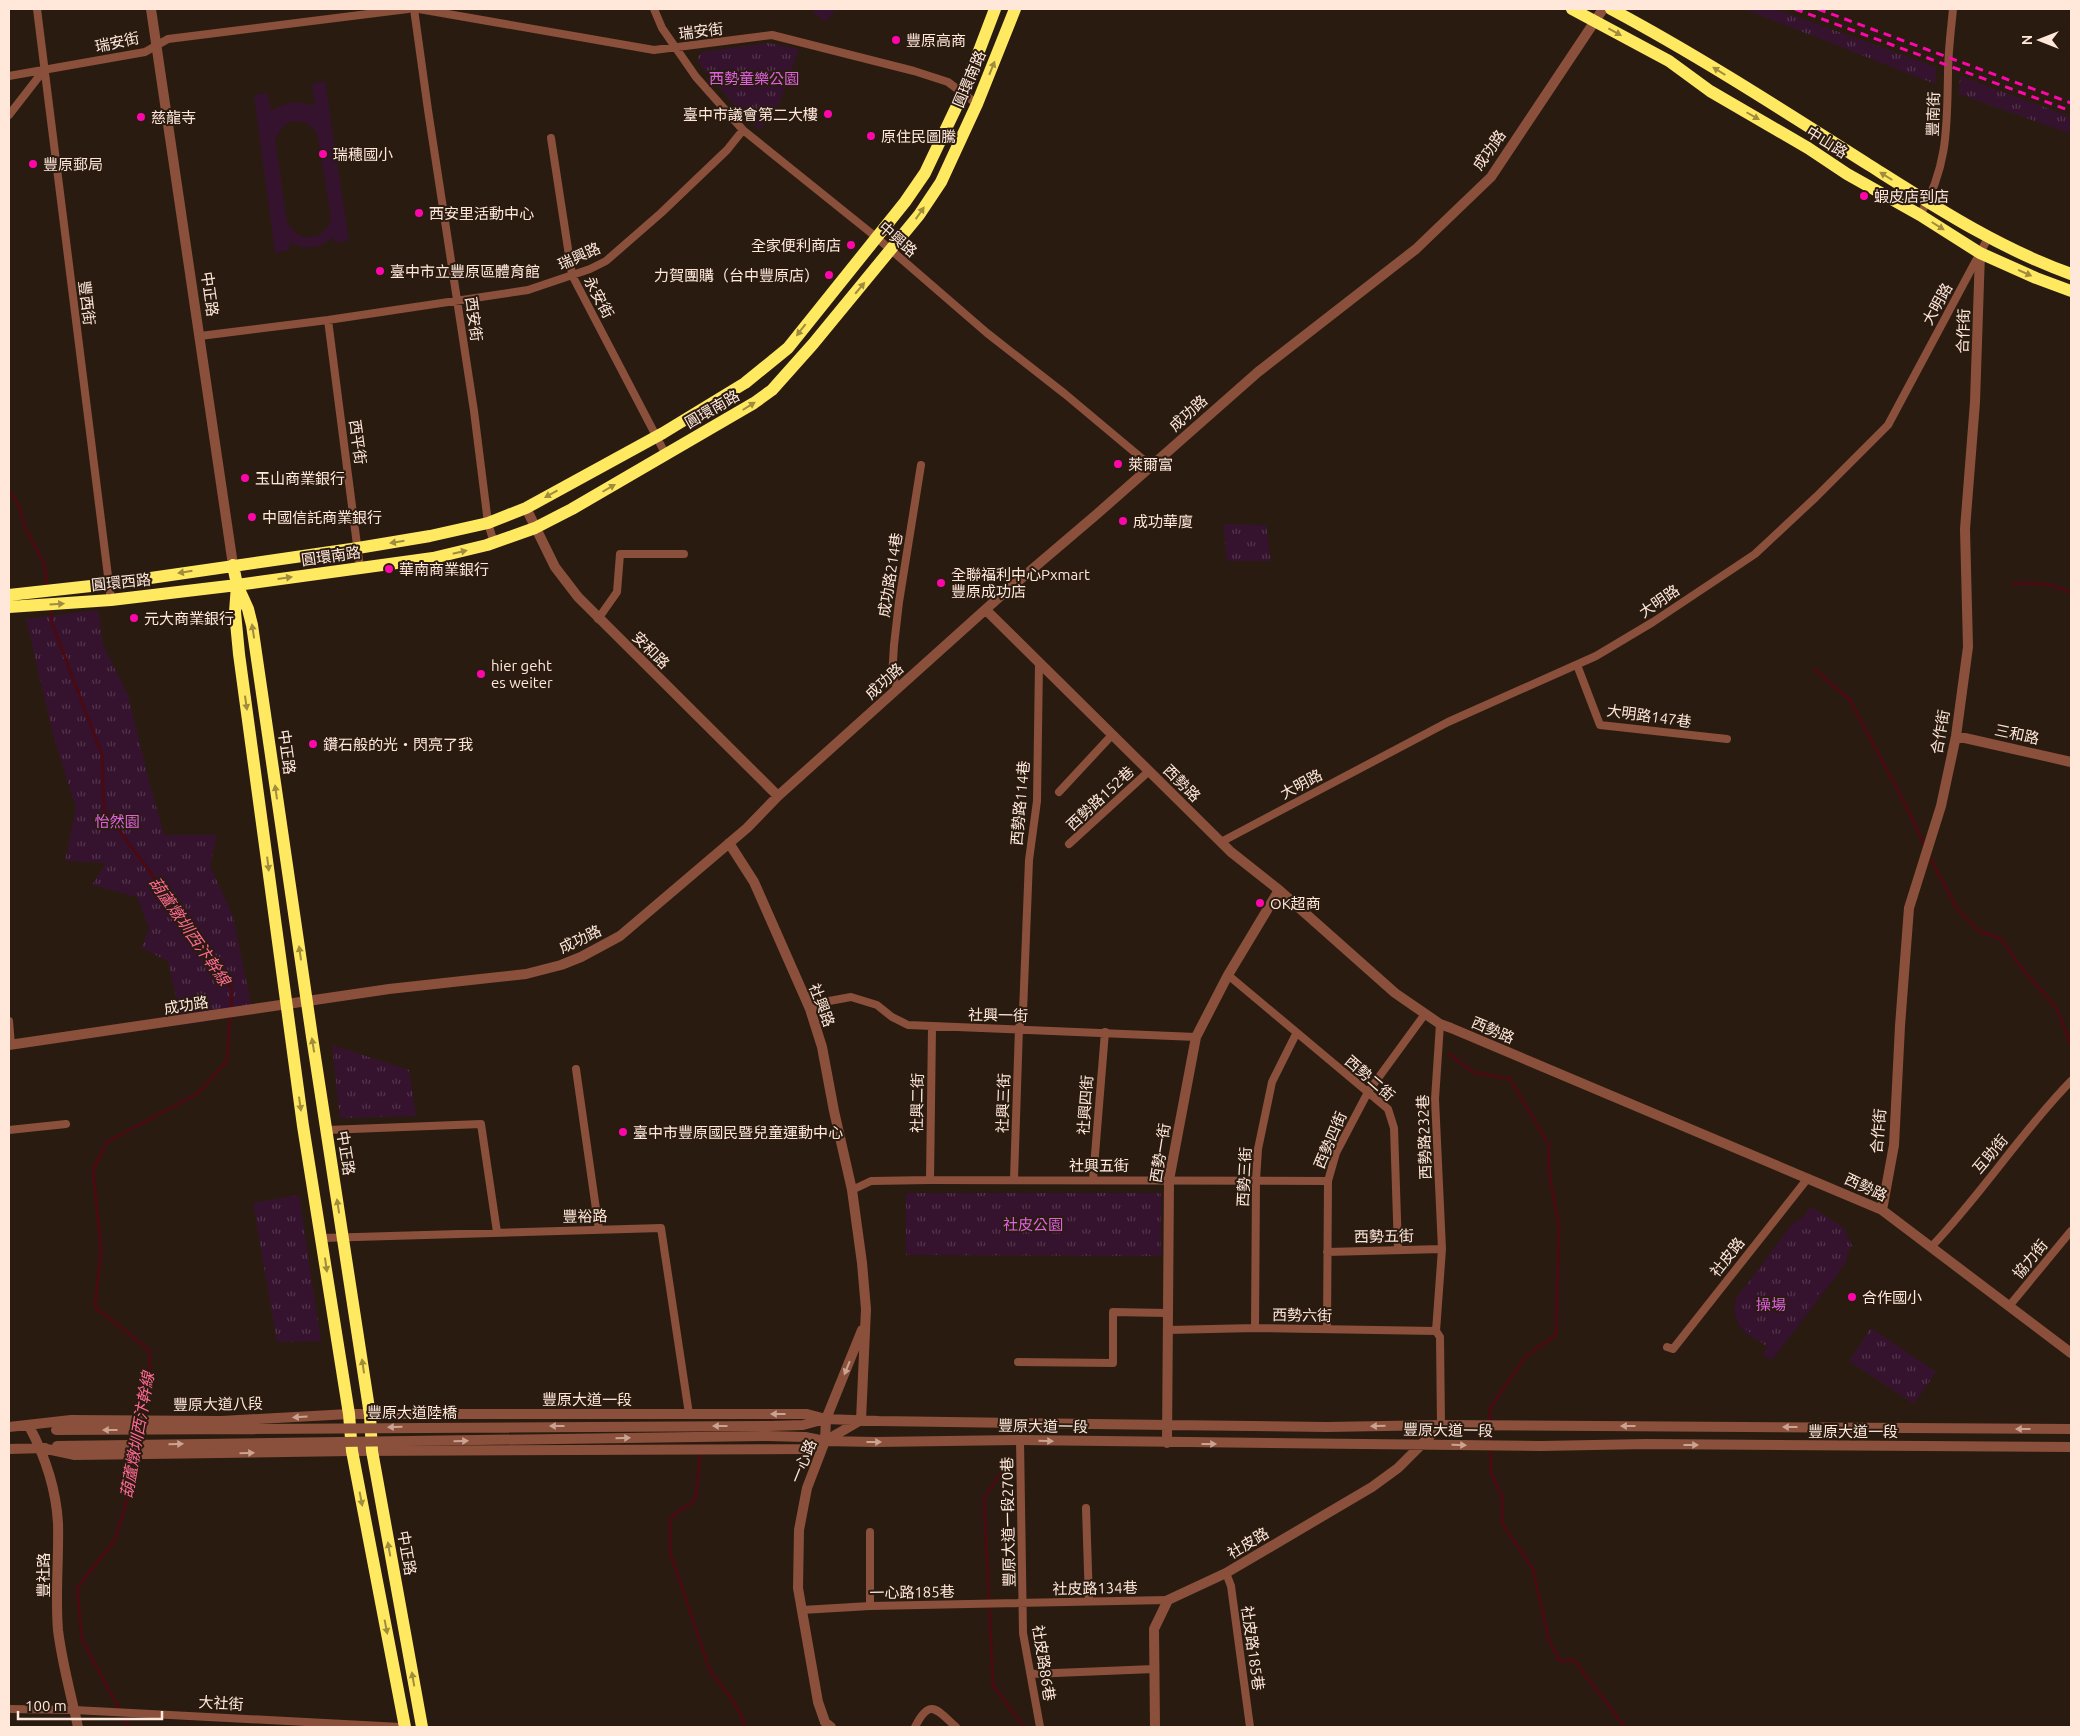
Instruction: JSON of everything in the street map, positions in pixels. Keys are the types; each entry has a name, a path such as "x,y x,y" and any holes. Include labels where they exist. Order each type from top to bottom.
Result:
{"main road":[{"name":"圓環南路","path":"234,565 358,548 430,536 488,523 526,508 657,436 745,383 788,348 905,202 925,173 963,93 995,9"},
{"name":"圓環南路","path":"236,585 433,558 494,543 535,528 666,455 754,403 772,390 891,252 941,182 977,104 1015,9"},
{"name":"中山路","path":"1572,9 1669,62 1710,91 1808,148 1847,174 1920,215 1980,253 2071,292"},
{"name":"中山路","path":"1610,9 1677,44 1988,238 2045,265 2071,274"},
{"name":"圓環西路","path":"9,595 109,584 234,565"},
{"name":"中正路","path":"234,565 236,585 235,612 239,654 303,1126 322,1238 352,1451 403,1727"},
{"name":"圓環西路","path":"9,607 111,600 236,585"},
{"name":"中正路","path":"236,585 248,609 252,625 370,1415 372,1451 422,1727"}],"street":[{"name":"豐西街","path":"36,9 111,600"},
{"name":"中正路","path":"151,9 234,565"},
{"name":"瑞安街","path":"9,76 145,52 168,39 408,9"},
{"name":"西安街","path":"414,9 458,300 488,523 494,543"},
{"name":"瑞安街","path":"418,9 654,50 772,35 914,71 948,82 977,104"},
{"name":"中興路","path":"654,9 662,28 696,77 743,130 876,237 891,252 987,333 1151,466"},
{"name":"成功路","path":"10,1045 307,1001 526,974 581,957 620,936 729,843 778,796 898,688 1258,372 1416,249 1491,177 1603,9"},
{"name":"豐南街","path":"1920,215 1928,202 1938,174 1947,137 1948,74 1953,9"},
{"path":"9,115 44,70"},
{"name":"瑞興路","path":"200,336 328,320 528,290 590,269 612,255 661,213 727,150 743,130"},
{"name":"永安街","path":"551,138 572,275 666,455"},
{"name":"大明路","path":"1221,842 1448,722 1596,656 1653,622 1755,554 1816,497 1888,425 1988,238"},
{"name":"合作街","path":"1882,1210 1894,1144 1909,908 1941,806 1956,736 1968,647 1965,529 1975,412 1980,253"},
{"name":"西平街","path":"328,320 360,568"},
{"name":"成功路214巷","path":"898,688 892,677 894,645 920,466"},
{"name":"安和路","path":"526,508 555,567 598,619 778,796"},
{"path":"598,619 617,592 620,554 684,554"},
{"name":"西勢路","path":"986,610 1221,842 1245,864 1279,890 1395,993 1425,1014 1440,1024 1882,1210 2071,1353"},
{"name":"西勢路114巷","path":"1019,1028 1022,1012 1029,860 1037,801 1039,663"},
{"name":"大明路147巷","path":"1577,665 1600,725 1727,739"},
{"path":"1060,792 1112,735"},
{"name":"三和路","path":"1956,736 2071,762"},
{"name":"西勢路152巷","path":"1069,844 1149,772"},
{"name":"社興路","path":"729,843 754,882 810,1009 822,1047 852,1190"},
{"name":"西勢一街","path":"1167,1443 1169,1180 1196,1037 1228,975 1279,890"},
{"name":"西勢二街","path":"1228,975 1296,1034 1388,1109 1394,1128 1398,1249"},
{"name":"社興一街","path":"810,1009 829,1001 851,997 877,1005 892,1017 908,1025 1019,1028 1196,1037"},
{"name":"西勢四街","path":"1327,1328 1328,1182 1336,1153 1368,1092 1425,1014"},
{"path":"9,1021 10,1045"},
{"name":"西勢路232巷","path":"1440,1024 1435,1099 1442,1249 1436,1332 1440,1337 1441,1425"},
{"name":"社興二街","path":"930,1180 932,1027"},
{"name":"社興三街","path":"1014,1178 1019,1028"},
{"name":"社興四街","path":"1093,1179 1104,1032"},
{"name":"西勢三街","path":"1255,1328 1258,1149 1272,1082 1296,1034"},
{"path":"576,1069 599,1230"},
{"name":"互助街","path":"1932,1246 1951,1226 1982,1185 2071,1081"},
{"path":"9,1130 66,1124"},
{"path":"326,1130 481,1124 497,1232"},
{"name":"社興五街","path":"852,1190 871,1181 1014,1178 1328,1182"},
{"name":"社皮路","path":"1667,1346 1673,1349 1808,1178"},
{"path":"852,1190 866,1309 861,1420"},
{"name":"豐裕路","path":"322,1238 661,1228 689,1414"},
{"name":"協力街","path":"2010,1305 2071,1230"},
{"name":"西勢五街","path":"1327,1252 1442,1249"},
{"path":"1018,1362 1113,1363 1113,1312 1167,1313"},
{"path":"825,1442 826,1419 865,1323"},
{"name":"西勢六街","path":"1168,1330 1327,1328 1436,1332"},
{"name":"豐原大道一段","path":"348,1414 808,1414 826,1419 1168,1425 2071,1429"},
{"name":"豐原大道八段","path":"9,1427 71,1420 222,1421 348,1414"},
{"name":"豐原大道一段","path":"768,1431 826,1419"},
{"name":"一心路","path":"824,1726 798,1588 799,1530 807,1488 825,1442 861,1420"},
{"name":"社皮路","path":"1168,1600 1226,1573 1372,1487 1398,1468 1441,1425"},
{"name":"豐原大道八段","path":"29,1426 56,1430"},
{"name":"豐社路","path":"29,1426 42,1448 50,1475 58,1522 58,1628 64,1666 78,1727"},
{"name":"豐原大道陸橋","path":"56,1430 768,1431"},
{"name":"豐原大道一段","path":"768,1431 825,1442 1020,1440 1167,1443 2071,1447"},
{"name":"豐原大道陸橋","path":"42,1448 57,1446 768,1431"},
{"name":"豐原大道一段270巷","path":"1020,1440 1022,1603"},
{"name":"豐原大道一段","path":"352,1451 806,1449 825,1442"},
{"path":"9,1449 42,1448 75,1455 352,1451"},
{"path":"1086,1508 1089,1602"},
{"path":"870,1532 870,1606"},
{"name":"社皮路185巷","path":"1226,1573 1231,1586 1250,1727"},
{"path":"1155,1727 1154,1629 1168,1600"},
{"name":"社皮路134巷","path":"1022,1603 1168,1600"},
{"name":"一心路185巷","path":"802,1610 870,1606 1022,1603"},
{"name":"社皮路86巷","path":"1022,1603 1024,1633 1040,1727"},
{"path":"1031,1674 1154,1669"},
{"name":"大社街","path":"9,1709 74,1710 403,1727"},
{"path":"915,1727 923,1713 928,1709 936,1710 956,1727"},
{"path":"412,1727 422,1727"}],"green space":[{"path":"812,9 836,9 826,22 814,14"},
{"path":"1744,9 1775,9 1936,67 1935,84"},
{"name":"西勢童樂公園","path":"768,43 799,49 780,102 760,130 742,114 699,64 698,57 702,52"},
{"path":"1960,76 2071,117 2071,134 1959,94"},
{"path":"325,81 349,241 334,243 333,237 323,244 307,248 289,242 290,250 275,253 254,95 268,93 271,111 292,103 315,106 312,84","holes":["292,121 307,123 317,133 331,219 326,229 314,237 298,235 287,223 275,139 283,126"]},
{"path":"1223,524 1266,525 1271,561 1227,561"},
{"name":"怡然園","path":"98,610 103,645 128,695 164,835 217,835 210,866 233,916 253,1014 182,1025 168,961 141,948 149,928 137,897 92,885 106,863 65,861 76,808 53,735 26,619"},
{"path":"332,1045 409,1070 416,1116 340,1118"},
{"name":"社皮公園","path":"906,1193 1161,1193 1161,1256 906,1255"},
{"path":"299,1195 321,1341 277,1342 253,1203"},
{"name":"操場","path":"1811,1207 1844,1228 1852,1246 1790,1331 1780,1340 1767,1347 1741,1325 1735,1299"},
{"name":"操場","path":"1823,1216 1830,1219 1844,1235 1848,1249 1846,1263 1772,1360 1762,1355 1771,1343 1755,1339 1742,1330 1736,1316 1736,1299 1792,1224 1803,1217"},
{"path":"1871,1328 1936,1372 1914,1404 1849,1361"}],"waterway":[{"name":"葫蘆燉圳西汴幹線","path":"9,491 18,504 26,529 45,566 47,587"},
{"path":"2013,584 2043,584 2071,593"},
{"name":"葫蘆燉圳西汴幹線","path":"50,608 52,623 102,755 104,810 170,899 232,989 231,1009"},
{"path":"1814,669 1850,700 1925,846"},
{"path":"1928,854 1958,910 1979,931 2002,939 2017,962 2057,1009 2071,1046"},
{"name":"葫蘆燉圳西汴幹線","path":"142,1419 150,1372 149,1350 95,1307 101,1249 93,1170 107,1142 197,1094 227,1061 230,1015"},
{"path":"1449,1054 1473,1072 1510,1079 1549,1145 1549,1173 1559,1226 1556,1335 1526,1356 1490,1408 1491,1473 1502,1496 1502,1523 1533,1569 1549,1641 1560,1661 1574,1660 1625,1727"},
{"name":"葫蘆燉圳西汴幹線","path":"138,1444 141,1431"},
{"name":"葫蘆燉圳西汴幹線","path":"129,1727 82,1640 77,1588 115,1540 133,1480 137,1455"},
{"path":"700,1455 696,1497 692,1503 677,1512 670,1520 670,1552 710,1671 729,1695 741,1715 745,1727"},
{"path":"1003,1470 984,1498 993,1685 1024,1727"}],"railway":[{"path":"1795,9 2071,111"},
{"path":"1818,9 2071,103"}],"place":[{"name":"豐原高商","path":"896,40"},
{"name":"臺中市議會第二大樓","path":"828,114"},
{"name":"慈龍寺","path":"141,117"},
{"name":"原住民圖騰","path":"871,136"},
{"name":"瑞穗國小","path":"323,154"},
{"name":"豐原郵局","path":"33,164"},
{"name":"蝦皮店到店","path":"1864,196"},
{"name":"西安里活動中心","path":"419,213"},
{"name":"全家便利商店","path":"851,245"},
{"name":"臺中市立豐原區體育館","path":"380,271"},
{"name":"力賀團購（台中豐原店）","path":"829,275"},
{"name":"萊爾富","path":"1118,464"},
{"name":"玉山商業銀行","path":"245,478"},
{"name":"中國信託商業銀行","path":"252,517"},
{"name":"成功華廈","path":"1123,521"},
{"name":"華南商業銀行","path":"389,569"},
{"name":"全聯福利中心Pxmart 豐原成功店","path":"941,583"},
{"name":"元大商業銀行","path":"134,618"},
{"name":"hier geht es weiter","path":"481,674"},
{"name":"鑽石般的光‧閃亮了我","path":"313,744"},
{"name":"OK超商","path":"1260,903"},
{"name":"臺中市豐原國民暨兒童運動中心","path":"623,1132"},
{"name":"合作國小","path":"1852,1297"}]}
